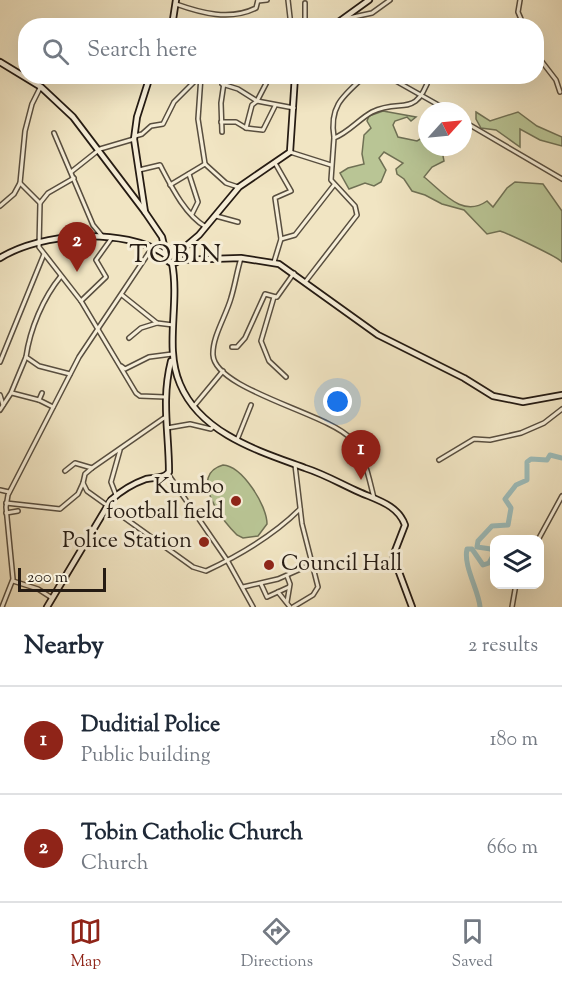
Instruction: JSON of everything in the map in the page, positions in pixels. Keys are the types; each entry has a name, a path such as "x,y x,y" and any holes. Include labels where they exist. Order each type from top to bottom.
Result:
{"street":[{"path":"175,18 176,2 218,15 248,12 256,8 258,1 267,0"},
{"path":"288,0 290,18"},
{"path":"345,18 369,0"},
{"path":"354,18 365,16 390,0"},
{"path":"520,0 518,12 521,18"},
{"path":"305,3 305,18"},
{"path":"0,62 18,73"},
{"path":"544,64 556,80 560,92"},
{"path":"36,84 73,117 100,149 162,237 166,255"},
{"path":"145,212 135,137 137,117 147,84"},
{"path":"71,172 100,149 142,134 150,126 163,124 174,102 192,84"},
{"path":"199,84 197,115 205,164 226,183 239,187"},
{"path":"222,132 222,84 238,88 257,101 294,108"},
{"path":"246,128 252,105 257,101 266,84"},
{"path":"179,260 179,252 206,227 239,187 290,152 295,84"},
{"path":"306,281 357,215 355,206 331,180 331,165 334,138 332,123 336,106 357,84"},
{"path":"401,84 433,102"},
{"path":"334,138 373,111 411,104 423,96 427,84"},
{"path":"0,206 14,194 20,183 25,131 32,104 41,87"},
{"path":"221,122 236,122 246,128 263,130 275,106"},
{"path":"472,126 562,179"},
{"path":"54,133 93,225 103,237"},
{"path":"290,152 331,165"},
{"path":"274,262 281,239 275,198 291,191 275,163"},
{"path":"170,185 205,164"},
{"path":"139,170 160,165 170,185 192,214 206,227"},
{"path":"189,174 198,202 192,214"},
{"path":"74,178 48,193 40,203 39,242 44,254 81,301 138,395 165,397"},
{"path":"20,183 40,203"},
{"path":"281,239 295,235 334,185"},
{"path":"214,215 227,221 238,222"},
{"path":"0,258 39,242 62,238 103,237 152,246 166,255 172,263 176,284 175,325 164,418 168,474 227,560 253,607"},
{"path":"81,301 106,277 96,260 111,239"},
{"path":"2,607 13,580 6,513 9,492 70,374 152,246"},
{"path":"166,255 171,249 179,252"},
{"path":"0,362 44,254"},
{"path":"172,263 179,260 241,258 274,262 294,272 378,335 464,378 493,396 523,402 562,395"},
{"path":"241,258 213,353 216,364 223,371 269,399 345,433 357,447 374,498"},
{"path":"286,377 269,361 261,341 274,297 277,297 294,272"},
{"path":"0,410 11,393 26,357 34,325 51,289 61,276"},
{"path":"232,347 237,347 245,338 265,294 277,297"},
{"path":"122,295 158,323"},
{"path":"129,338 141,328 158,323 175,325"},
{"path":"120,365 125,369 149,357 172,356"},
{"path":"172,356 181,387 194,406 214,426 237,440 392,507 405,523 404,533 393,556 412,607"},
{"path":"26,357 39,366 70,374"},
{"path":"194,406 223,371"},
{"path":"11,393 39,400 53,407"},
{"path":"39,400 42,393"},
{"path":"0,395 3,405"},
{"path":"237,440 251,405"},
{"path":"439,460 474,439 490,440 520,433 544,423 562,409"},
{"path":"78,494 85,474 164,418"},
{"path":"166,428 172,429 190,424 211,429 214,426"},
{"path":"167,436 172,429"},
{"path":"116,495 111,482 120,448"},
{"path":"65,471 75,463 92,468"},
{"path":"278,592 291,607 317,591 318,581 300,509 295,465"},
{"path":"47,607 107,505 116,495 140,482 168,474"},
{"path":"83,483 87,491 198,570 206,571 243,553 275,532 300,509"},
{"path":"0,490 9,492"},
{"path":"6,502 57,510 78,494 87,491"},
{"path":"541,535 562,496"},
{"path":"6,513 18,511"},
{"path":"243,587 287,576 312,564"},
{"path":"287,576 289,587 287,602"},
{"path":"13,580 38,589 53,598"},
{"path":"261,584 267,597 289,587"},
{"path":"512,607 515,589"}],"green space":[{"path":"383,111 416,117 411,121 407,117 395,121 393,125 398,137 418,140 418,156 443,156 444,161 432,167 424,177 461,205 478,206 487,201 493,207 507,188 515,182 543,184 562,211 562,262 500,231 487,234 464,210 442,204 412,191 404,179 397,174 396,169 403,163 384,152 379,158 386,170 381,182 374,186 365,183 349,189 340,173 348,168 364,164 362,154 364,135 371,128 367,121 369,116"},
{"path":"476,112 490,121 518,112 537,126 562,137 562,146 540,140 520,129 520,147 496,130 481,128 476,119"},
{"name":"Kumbo football field","path":"223,465 238,472 245,479 263,507 267,524 258,536 243,538 237,535 223,519 211,498 208,478 213,470"}],"waterway":[{"path":"480,607 467,563 467,549 472,549 483,565 489,563 494,554 491,549 477,547 478,541 492,526 508,525 511,508 505,499 516,485 527,480 527,462 531,459 547,460 550,455 562,458"}],"place":[{"name":"Tobin Catholic Church","path":"77,272"},
{"name":"Duditial Police","path":"361,480"},
{"name":"Kumbo football field","path":"236,501"},
{"name":"Police Station","path":"204,542"},
{"name":"Council Hall","path":"269,565"}],"district":[{"name":"TOBIN","path":"176,255"}]}
